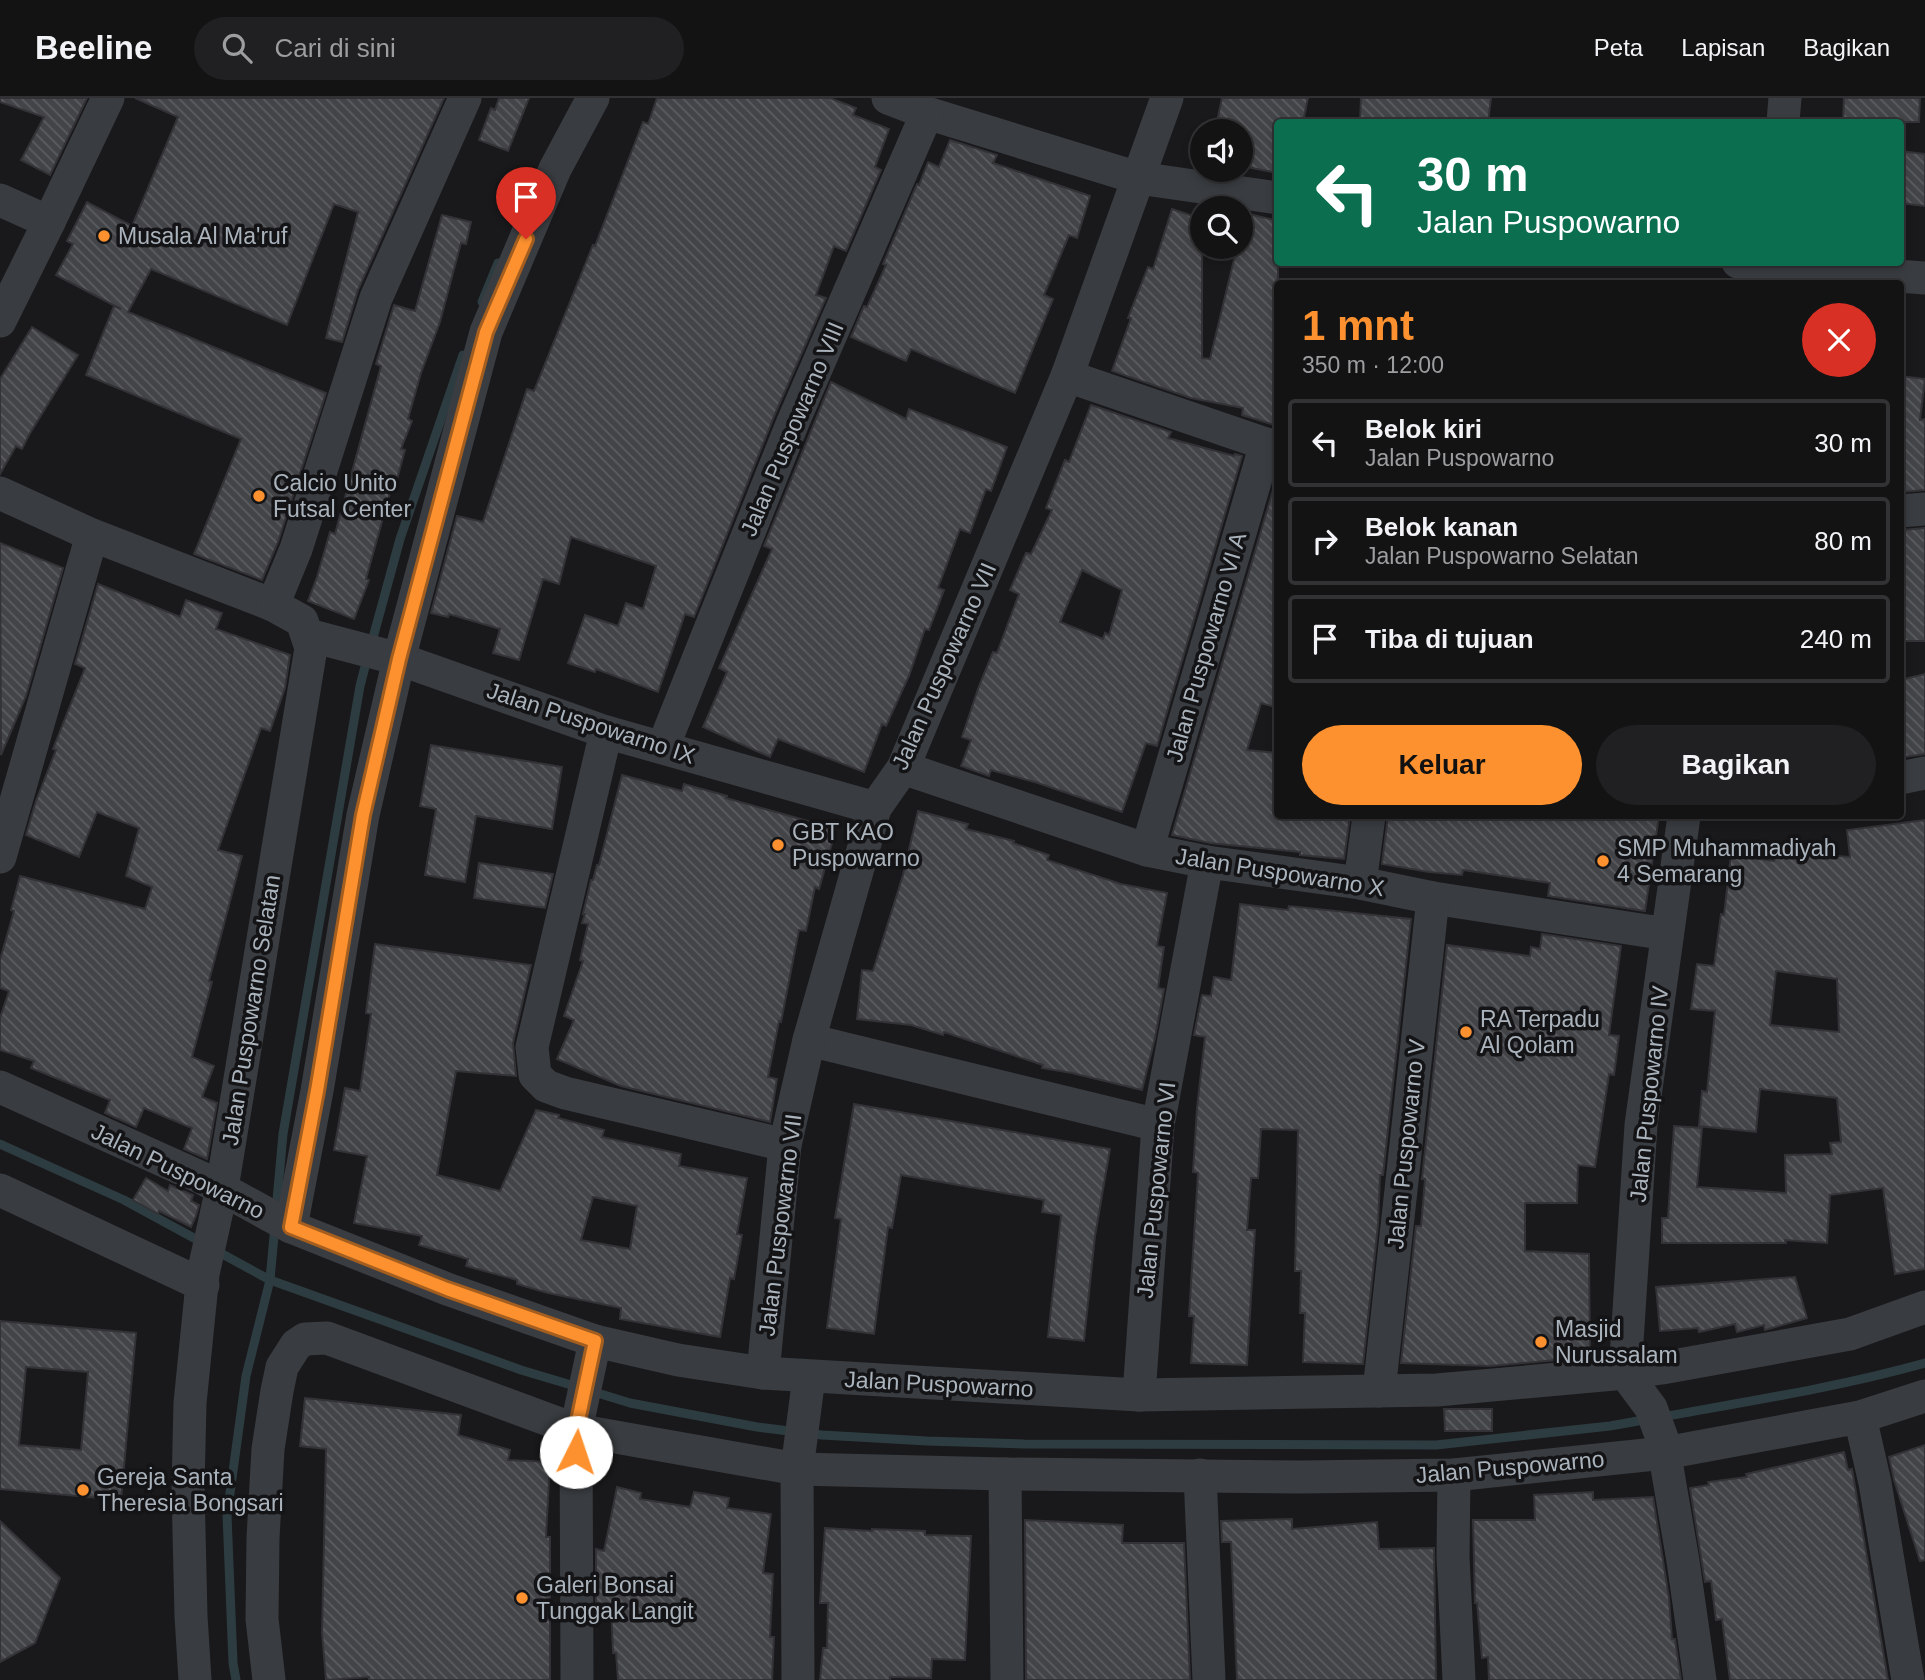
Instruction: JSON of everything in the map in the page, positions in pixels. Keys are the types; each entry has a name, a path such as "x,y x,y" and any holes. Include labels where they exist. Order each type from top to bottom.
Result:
{"street":[{"path":"0,321 108,98"},
{"path":"273,605 296,549 376,298 465,98"},
{"path":"284,1224 317,1091 389,656 486,332 555,169 593,98"},
{"path":"888,98 927,113 1138,178 1274,197"},
{"name":"Jalan Puspowarno VII","path":"763,1373 785,1145 809,1040 875,808 903,768 1067,376 1167,98"},
{"path":"1783,119 1786,98"},
{"name":"Jalan Puspowarno VIII","path":"663,747 793,422 927,113"},
{"path":"0,200 49,222"},
{"path":"1757,269 1925,278"},
{"path":"1067,376 1272,445"},
{"name":"Jalan Puspowarno VI A","path":"1147,850 1272,445"},
{"path":"0,493 92,535 273,605 302,621 316,637"},
{"path":"1904,511 1925,509"},
{"path":"0,858 92,535"},
{"name":"Jalan Puspowarno IX","path":"316,637 389,656 606,732 875,808"},
{"name":"Jalan Puspowarno Selatan","path":"195,1680 188,1488 190,1403 203,1279 225,1198 311,648 316,637"},
{"path":"606,732 532,1047 535,1075 546,1086 565,1094 785,1145"},
{"name":"Jalan Puspowarno X","path":"903,768 1147,850 1208,862 1360,883 1433,898 1667,934"},
{"path":"1904,777 1925,773"},
{"path":"1360,883 1369,819"},
{"name":"Jalan Puspowarno IV","path":"1625,1373 1641,1125 1667,934 1693,819"},
{"name":"Jalan Puspowarno VI","path":"1139,1395 1158,1125 1208,862"},
{"name":"Jalan Puspowarno V","path":"1379,1391 1433,898"},
{"path":"809,1040 1158,1125"},
{"name":"Jalan Puspowarno","path":"0,1087 225,1198 284,1224 595,1344 808,1382 1139,1395 1437,1390 1625,1373 1850,1334 1925,1307"},
{"path":"0,1190 203,1279"},
{"name":"Jalan Puspowarno","path":"269,1680 262,1619 268,1449 282,1367 296,1345 310,1338 327,1338 578,1424 798,1463 1005,1474 1301,1477 1454,1475 1659,1433 1860,1416 1925,1396"},
{"path":"577,1680 578,1424 595,1344"},
{"path":"1625,1373 1659,1433 1700,1680"},
{"path":"798,1680 798,1463 808,1382"},
{"path":"1860,1416 1878,1494 1908,1680"},
{"path":"1005,1474 1007,1680"},
{"path":"1200,1475 1209,1680"},
{"path":"1454,1475 1453,1557 1459,1680"}],"building":[{"path":"0,98 87,98 50,175 21,160 44,117 0,102"},
{"path":"135,98 444,98 358,290 342,342 326,338 358,212 334,204 287,325 151,269 128,312 326,393 278,542 262,580 194,554 241,439 86,375 114,306 121,309 56,275 73,244 67,241 87,202 132,226 178,117"},
{"path":"499,98 529,98 508,151 479,140 491,108 495,110"},
{"path":"657,98 830,98 856,108 853,115 889,129 875,167 881,170 846,251 834,246 816,295 826,298 775,414 694,617 685,614 658,692 596,669 595,672 568,663 585,615 618,626 626,603 643,609 656,566 571,537 559,584 543,579 519,660 493,653 500,629 449,614 448,617 431,613 457,516 483,522 527,389 534,391 643,122 648,124"},
{"path":"1222,98 1308,98 1304,119 1274,119 1274,172 1253,168 1253,119 1218,119"},
{"path":"1361,98 1491,98 1488,119 1360,119"},
{"path":"1844,98 1920,98 1919,122 1904,122 1904,119 1843,119"},
{"path":"950,140 997,155 993,163 1090,196 1077,238 1069,235 1044,295 1053,299 1015,393 911,349 906,361 851,337 886,265 883,264 928,162 939,167"},
{"path":"1904,151 1925,154 1925,206 1904,203"},
{"path":"1172,209 1190,215 1190,259 1202,259 1202,358 1210,359 1234,259 1253,259 1253,215 1274,220 1274,266 1278,266 1278,280 1274,280 1274,425 1242,415 1243,408 1191,398 1112,371 1131,318 1128,318 1148,267 1153,269"},
{"path":"442,215 471,222 466,244 461,243 440,322 421,373 408,419 412,421 401,449 405,450 396,483 393,482 366,579 369,580 354,619 308,601 330,532 335,534 381,366 376,364 394,305 415,311"},
{"path":"32,327 78,355 22,449 16,446 0,474 0,379"},
{"path":"1904,376 1925,379 1920,420 1925,419 1925,490 1904,492"},
{"path":"831,382 906,419 909,409 1007,447 991,491 986,489 970,533 960,529 938,588 944,590 929,630 925,629 909,676 886,726 882,724 864,772 778,739 770,757 703,727 727,672 719,668 772,549 764,546"},
{"path":"1091,405 1171,432 1168,438 1242,456 1157,746 1146,743 1122,812 1038,783 991,770 989,776 961,766 971,740 962,737 979,686 993,652 997,653 1019,594 1010,590 1026,553 1031,554 1052,510 1046,508 1065,460 1069,462","holes":["1082,570 1122,590 1109,635 1105,633 1103,639 1060,622"]},
{"path":"1274,487 1274,707 1261,703 1247,750 1274,753 1274,819 1350,819 1344,859 1210,843 1172,835"},
{"path":"1925,528 1925,641 1904,641 1904,530"},
{"path":"0,543 63,568 26,696 1,755"},
{"path":"98,584 180,617 186,600 222,613 216,629 290,655 285,688 270,731 261,728 218,850 242,856 192,1057 214,1066 202,1097 217,1103 207,1159 184,1149 192,1128 144,1108 136,1127 105,1113 110,1100 31,1068 34,1061 0,1050 0,1018 9,991 0,988 0,960 14,911 11,910 20,876 145,909 152,887 126,876 139,828 97,812 79,857 26,835 56,750 53,749 85,668 75,664"},
{"path":"1925,674 1925,754 1904,757 1904,679"},
{"path":"431,745 562,767 552,829 476,816 465,882 425,875 436,809 420,806"},
{"path":"622,775 682,791 684,784 836,829 819,889 815,887 806,931 799,930 768,1077 777,1079 770,1122 621,1086 557,1059 574,1020 564,1016 583,961 580,960 588,924 582,923 583,914 591,880 599,865"},
{"path":"918,811 968,824 966,829 1014,841 1013,843 1049,855 1047,860 1121,884 1167,893 1157,946 1164,947 1158,988 1164,989 1142,1090 1042,1068 1043,1065 944,1032 943,1035 911,1025 857,1019 862,970 873,971 903,875"},
{"path":"1388,819 1659,819 1645,911 1548,896 1550,883 1463,870 1462,875 1382,864"},
{"path":"1925,820 1925,1269 1895,1274 1883,1188 1830,1195 1827,1243 1785,1240 1786,1243 1662,1243 1662,1218 1668,1218 1674,1126 1702,1128 1697,1187 1786,1193 1785,1155 1832,1154 1830,1143 1841,1142 1837,1098 1760,1089 1756,1132 1699,1126 1702,1091 1707,1092 1715,1011 1691,1009 1697,964 1714,966 1721,914 1724,915 1731,855 1774,861 1775,851 1850,857 1847,830","holes":["1776,971 1837,979 1839,1032 1770,1025"]},
{"path":"479,863 553,874 545,908 474,898"},
{"path":"1240,904 1288,910 1289,906 1411,919 1383,1175 1380,1175 1378,1225 1363,1364 1303,1362 1305,1313 1300,1313 1301,1271 1295,1271 1298,1130 1261,1129 1258,1178 1251,1178 1247,1230 1255,1230 1247,1365 1191,1363 1194,1316 1189,1316 1198,1173 1193,1172 1205,1037 1194,1035 1202,995 1211,996 1214,977 1231,980"},
{"path":"1542,934 1621,946 1609,1035 1619,1036 1614,1075 1609,1074 1595,1167 1578,1165 1577,1203 1525,1203 1525,1251 1589,1254 1590,1357 1490,1366 1401,1363 1416,1226 1421,1226 1425,1179 1422,1179 1447,945 1530,956 1531,947 1540,949"},
{"path":"375,944 531,965 513,1043 516,1076 456,1071 437,1175 500,1191 536,1110 604,1130 602,1137 681,1154 679,1166 747,1178 737,1234 742,1235 734,1279 730,1278 720,1337 620,1319 621,1308 548,1293 517,1284 517,1280 466,1266 468,1259 419,1245 422,1236 354,1223 367,1156 334,1150 345,1088 360,1091 371,1014 366,1013","holes":["593,1197 637,1206 630,1249 581,1240"]},
{"path":"854,1104 1110,1149 1095,1236 1084,1341 1048,1337 1061,1215 1042,1212 1044,1200 901,1175 892,1228 888,1227 874,1334 827,1328 841,1219 835,1218"},
{"path":"146,1178 168,1191 170,1185 193,1195 191,1201 199,1205 191,1227 159,1211 158,1214 133,1200"},
{"path":"1795,1277 1807,1318 1765,1330 1764,1325 1737,1332 1735,1324 1699,1332 1698,1328 1660,1331 1656,1287"},
{"path":"0,1321 136,1333 121,1500 0,1489","holes":["26,1367 88,1372 81,1450 19,1445"]},
{"path":"305,1398 461,1415 458,1435 510,1450 508,1460 550,1462 546,1537 550,1537 550,1680 369,1680 369,1677 326,1680 322,1633 326,1449 300,1446"},
{"path":"1444,1409 1492,1409 1492,1431 1445,1431"},
{"path":"1925,1445 1925,1560 1920,1561 1889,1457"},
{"path":"1844,1452 1848,1470 1852,1469 1888,1680 1730,1680 1722,1619 1716,1620 1711,1581 1705,1582 1690,1488 1709,1485 1708,1482 1747,1477 1746,1474"},
{"path":"617,1487 641,1493 640,1499 690,1507 694,1492 729,1498 727,1508 771,1514 763,1573 773,1574 770,1637 774,1637 772,1680 618,1680 616,1653 613,1653 611,1604 596,1603 596,1549 604,1551"},
{"path":"1593,1492 1593,1500 1653,1497 1669,1598 1672,1639 1675,1639 1681,1680 1489,1680 1488,1657 1482,1658 1475,1603 1473,1520 1535,1520 1534,1495"},
{"path":"1292,1519 1292,1529 1377,1522 1379,1549 1434,1548 1436,1680 1237,1680 1231,1542 1222,1542 1221,1521"},
{"path":"1025,1520 1123,1525 1122,1543 1184,1543 1190,1680 1026,1680"},
{"path":"0,1521 60,1578 35,1643 0,1662"},
{"path":"825,1528 925,1531 925,1535 971,1536 965,1660 932,1659 931,1678 820,1680 823,1648 827,1648 828,1603 820,1603"}],"waterway":[{"path":"482,302 498,263"},
{"path":"371,645 400,539 463,355"},
{"path":"276,1211 283,1134 360,686 367,659"},
{"path":"0,1144 124,1200 203,1243"},
{"path":"236,1680 227,1515 246,1376 270,1280 275,1225"},
{"path":"215,1250 270,1280 521,1370 578,1387"},
{"path":"1662,1417 1827,1386 1925,1363"},
{"path":"591,1391 630,1403 757,1427 822,1435 1024,1444 1436,1445 1610,1426 1649,1419"}],"place":[{"name":"Musala Al Ma'ruf","path":"104,236"},
{"name":"Calcio Unito Futsal Center","path":"259,496"},
{"name":"GBT KAO Puspowarno","path":"778,845"},
{"name":"SMP Muhammadiyah 4 Semarang","path":"1603,861"},
{"name":"RA Terpadu Al Qolam","path":"1466,1032"},
{"name":"Masjid Nurussalam","path":"1541,1342"},
{"name":"Gereja Santa Theresia Bongsari","path":"83,1490"},
{"name":"Galeri Bonsai Tunggak Langit","path":"522,1598"}],"route":[{"path":"526,239 486,332 399,659 363,815 317,1091 291,1227 447,1289 595,1341 576,1430 576,1452"}]}
